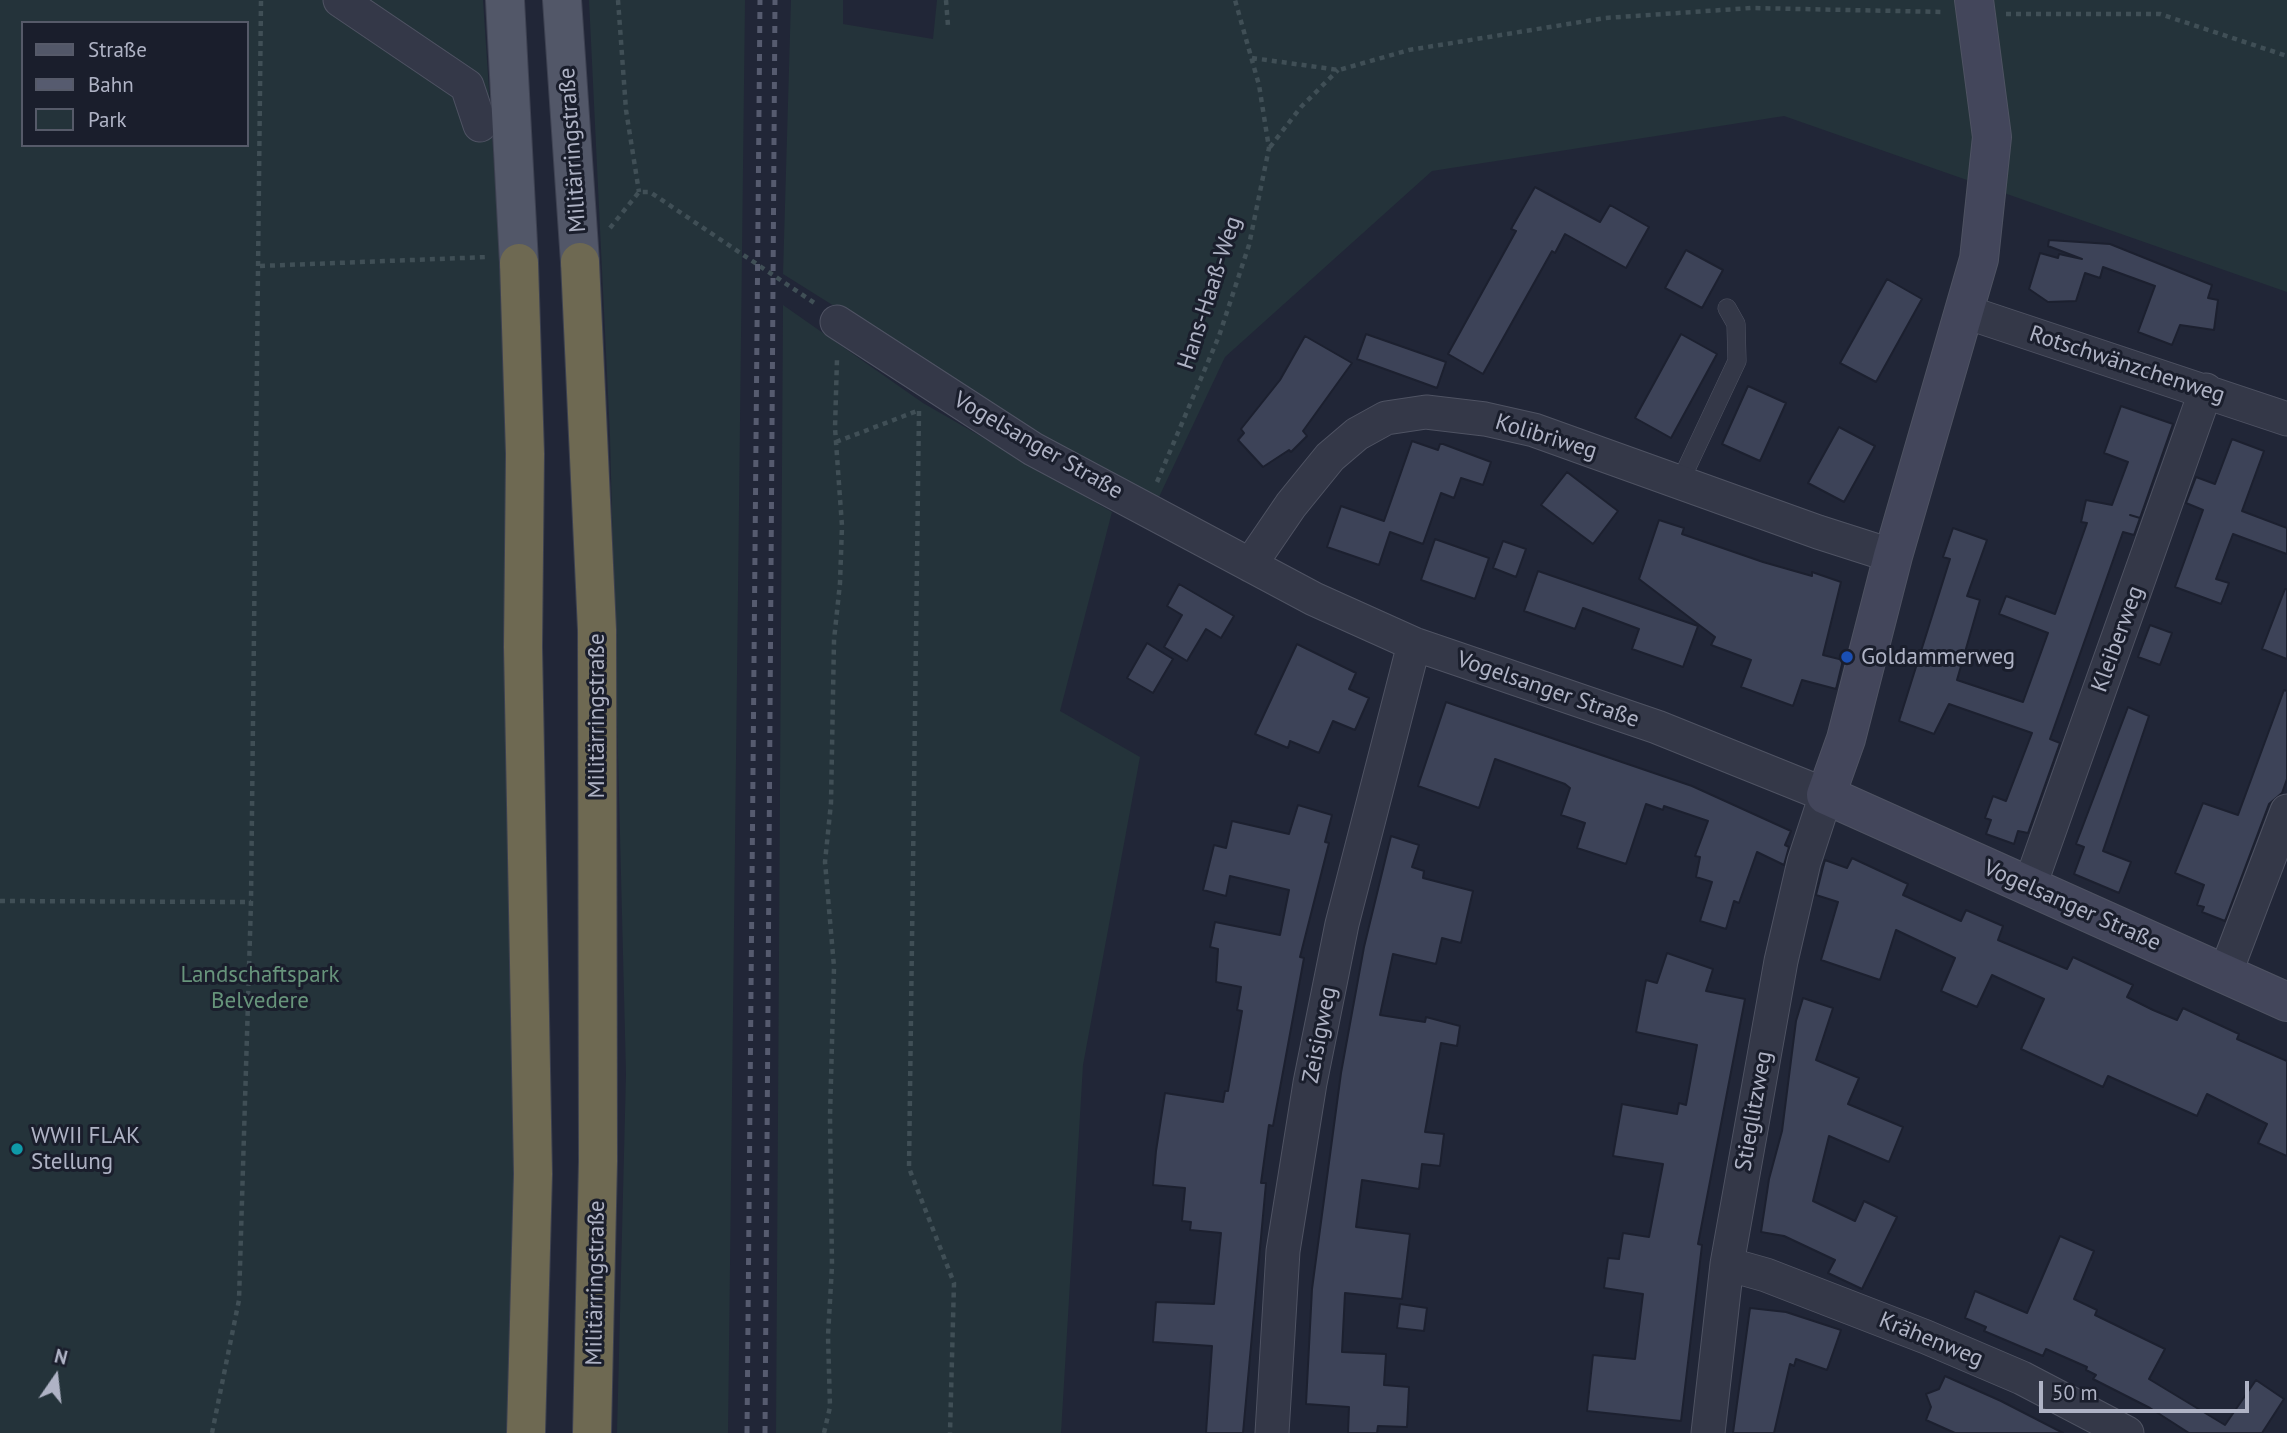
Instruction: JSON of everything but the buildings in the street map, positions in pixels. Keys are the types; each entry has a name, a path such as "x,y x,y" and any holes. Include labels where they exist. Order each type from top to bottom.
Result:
{"highway":[{"path":"504,260 525,454 523,647 533,1174 526,1433"},
{"name":"Militärringstraße","path":"580,262 597,630 598,1161 592,1433"}],"main road":[{"path":"504,260 505,0"},
{"name":"Militärringstraße","path":"562,0 580,262"}],"street":[{"path":"340,0 467,86 480,125"},
{"path":"1826,795 1846,739 1893,556 1966,312 1979,259 1992,137 1975,6"},
{"name":"Rotschwänzchenweg","path":"1966,312 2287,419"},
{"name":"Vogelsanger Straße","path":"837,322 927,397 1033,449 1314,599 1415,644 1657,727 1826,795 2287,1002"},
{"name":"Kleiberweg","path":"2029,888 2206,390"},
{"name":"Kolibriweg","path":"1250,565 1291,505 1330,457 1357,434 1386,418 1426,412 1485,419 1534,430 1818,532 1893,556"},
{"name":"Zeisigweg","path":"1272,1433 1283,1251 1310,1083 1342,924 1415,644"},
{"name":"Stieglitzweg","path":"1708,1433 1727,1265 1781,961 1804,862 1826,795"},
{"path":"2225,974 2287,811"},
{"name":"Krähenweg","path":"1727,1265 1766,1275 1926,1337 2022,1378 2127,1433"}],"lane":[{"path":"1680,482 1737,361 1736,324 1727,308"}],"path":[{"path":"212,1433 239,1300 251,902 261,0"},
{"path":"618,0 626,110 639,192"},
{"path":"946,0 948,26"},
{"name":"Hans-Haaß-Weg","path":"1145,508 1219,336 1249,245 1269,148 1252,58 1235,0"},
{"path":"1252,58 1339,70 1409,50 1605,18 1751,9 1975,6 2160,15 2287,56"},
{"path":"1269,148 1301,107 1339,70"},
{"path":"650,192 772,273 837,322 836,442 842,526 841,583 834,640 831,803 825,862 834,967 830,1117 832,1266 828,1336 830,1407 824,1433"},
{"path":"260,266 504,260"},
{"path":"836,442 927,397 909,1168 954,1283 950,1433"},
{"path":"0,901 251,902"}],"green space":[{"name":"Landschaftspark Belvedere","path":"0,0 483,0 501,271 522,885 517,1433 0,1433"},
{"path":"589,0 745,0 728,1433 617,1433 626,1074 610,436"},
{"path":"791,0 843,0 843,24 933,39 937,0 2287,0 2287,292 1784,116 1432,171 1225,357 1159,497 1043,437 783,274"},
{"path":"783,305 923,403 1112,512 1060,711 1140,757 1083,1065 1061,1433 776,1433"}],"railway":[{"path":"747,1433 760,0"},
{"path":"765,1433 775,0"}],"place":[{"name":"Goldammerweg","path":"1847,657"},
{"name":"WWII FLAK Stellung","path":"17,1149"}]}
